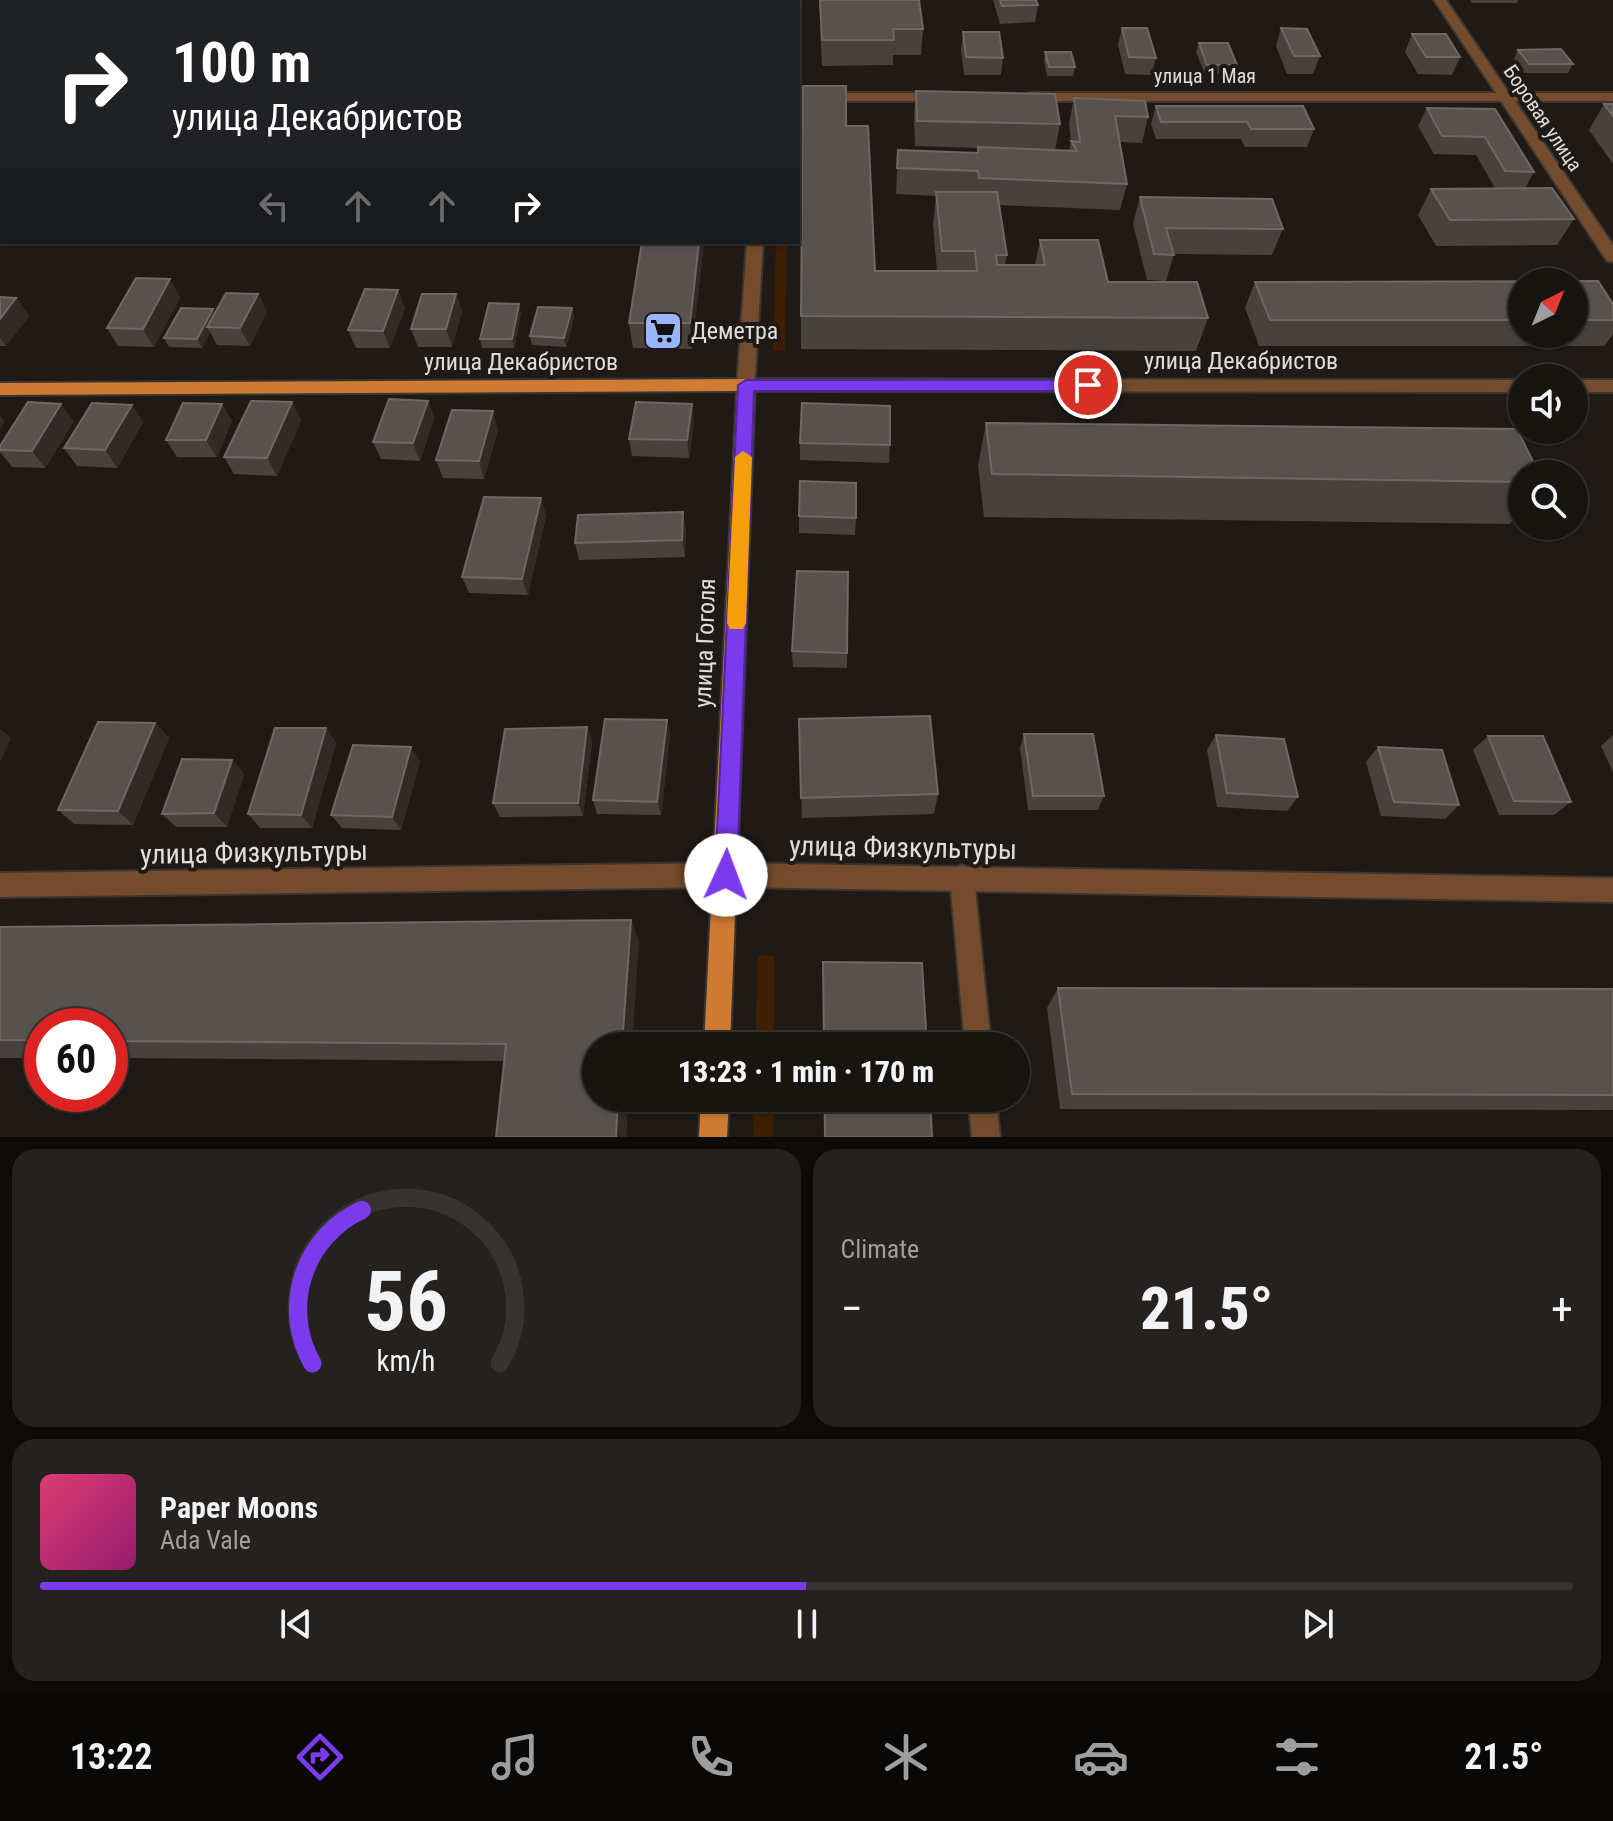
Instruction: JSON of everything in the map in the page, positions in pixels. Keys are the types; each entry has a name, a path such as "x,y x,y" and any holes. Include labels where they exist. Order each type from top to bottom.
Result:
{"main road":[{"name":"улица Декабристов","path":"0,389 746,385"},
{"name":"улица Гоголя","path":"718,1032 746,385"},
{"path":"713,1137 714,1112"}],"street":[{"name":"Боровая улица","path":"1440,0 1613,257"},
{"path":"800,97 955,97"},
{"name":"улица 1 Мая","path":"1017,97 1613,97"},
{"name":"улица Гоголя","path":"746,385 755,244"},
{"name":"улица Декабристов","path":"746,385 1508,386"},
{"path":"1588,386 1613,386"},
{"name":"улица Физкультуры","path":"0,885 726,875 1613,890"},
{"path":"962,877 977,1032"},
{"path":"983,1112 986,1137"}],"shaded area":[{"path":"776,244 787,244 785,350 773,351"},
{"path":"758,955 774,956 774,1032 755,1032"},
{"path":"754,1112 773,1112 773,1137 753,1137"}],"building":[{"path":"820,0 919,0 923,29 893,29 894,40 822,40"},
{"path":"1000,0 1036,0 1038,5 1002,6"},
{"path":"1122,28 1147,28 1156,58 1129,57"},
{"path":"1281,28 1307,29 1320,56 1294,56"},
{"path":"963,32 999,32 1003,58 966,57"},
{"path":"1412,34 1446,34 1460,57 1426,57"},
{"path":"1199,43 1228,43 1237,65 1207,65"},
{"path":"1561,49 1573,64 1529,64 1518,50"},
{"path":"1045,52 1071,52 1075,67 1049,67"},
{"path":"803,86 846,86 846,126 868,126 875,271 977,271 975,251 942,251 936,192 997,192 1007,255 996,255 997,265 1045,265 1040,240 1098,240 1108,282 1197,282 1208,318 801,316"},
{"path":"916,91 1055,94 1060,124 917,121"},
{"path":"1074,98 1145,101 1148,117 1115,116 1127,184 979,178 978,171 897,168 898,150 978,153 978,147 1077,151 1071,141 1080,142"},
{"path":"1604,104 1613,104 1613,116"},
{"path":"1156,106 1303,106 1314,129 1251,129 1247,122 1161,122"},
{"path":"1427,108 1495,109 1534,172 1505,171 1485,137 1442,136"},
{"path":"1552,188 1574,219 1450,220 1431,189"},
{"path":"1140,197 1272,199 1283,229 1166,228 1174,255 1154,254"},
{"path":"642,244 699,244 690,323 629,323"},
{"path":"136,278 170,279 143,329 107,328"},
{"path":"1508,281 1508,320 1270,320 1255,282"},
{"path":"1588,281 1598,281 1613,304 1613,320 1588,320"},
{"path":"365,289 398,290 383,331 348,330"},
{"path":"226,293 258,294 240,328 207,327"},
{"path":"422,294 456,294 446,329 411,329"},
{"path":"0,297 16,298 0,319"},
{"path":"489,303 519,304 512,339 480,339"},
{"path":"538,307 572,308 564,338 530,336"},
{"path":"181,308 213,309 197,339 164,338"},
{"path":"389,399 428,401 413,443 373,442"},
{"path":"251,401 292,402 267,458 224,457"},
{"path":"28,402 61,404 32,451 0,450 0,446"},
{"path":"636,402 692,404 687,440 629,439"},
{"path":"92,403 132,405 105,450 64,448"},
{"path":"183,403 222,404 206,440 166,440"},
{"path":"802,403 890,406 890,445 800,443"},
{"path":"452,410 493,411 479,461 436,460"},
{"path":"986,423 1508,429 1508,444 1524,444 1532,460 1508,460 1508,482 992,474"},
{"path":"800,481 856,483 856,518 799,516"},
{"path":"484,497 541,498 522,579 462,577"},
{"path":"683,512 682,540 575,543 578,515"},
{"path":"797,571 848,572 847,653 792,651"},
{"path":"930,716 938,794 801,798 799,719"},
{"path":"605,719 667,720 657,802 593,800"},
{"path":"98,722 155,723 118,811 58,810"},
{"path":"587,727 578,803 493,803 505,729"},
{"path":"275,728 326,728 301,815 248,814"},
{"path":"1024,734 1093,734 1104,796 1033,796"},
{"path":"1216,735 1284,739 1298,797 1227,793"},
{"path":"1488,736 1543,736 1571,802 1514,801"},
{"path":"353,745 411,747 392,817 331,815"},
{"path":"1378,747 1442,750 1459,805 1394,802"},
{"path":"182,759 232,760 214,813 162,814"},
{"path":"631,920 623,1032 582,1032 582,1112 617,1112 616,1137 496,1137 506,1044 128,1041 128,1008 24,1008 24,1040 0,1040 0,927"},
{"path":"823,962 922,963 926,1032 824,1032"},
{"path":"1058,988 1613,989 1613,1095 1072,1094"},
{"path":"825,1112 931,1112 932,1137 825,1137"}],"slow traffic":[{"path":"736,623 743,457"}],"place":[{"name":"Деметра","path":"663,331"}],"route":[{"path":"726,875 746,385 1088,385"}]}
